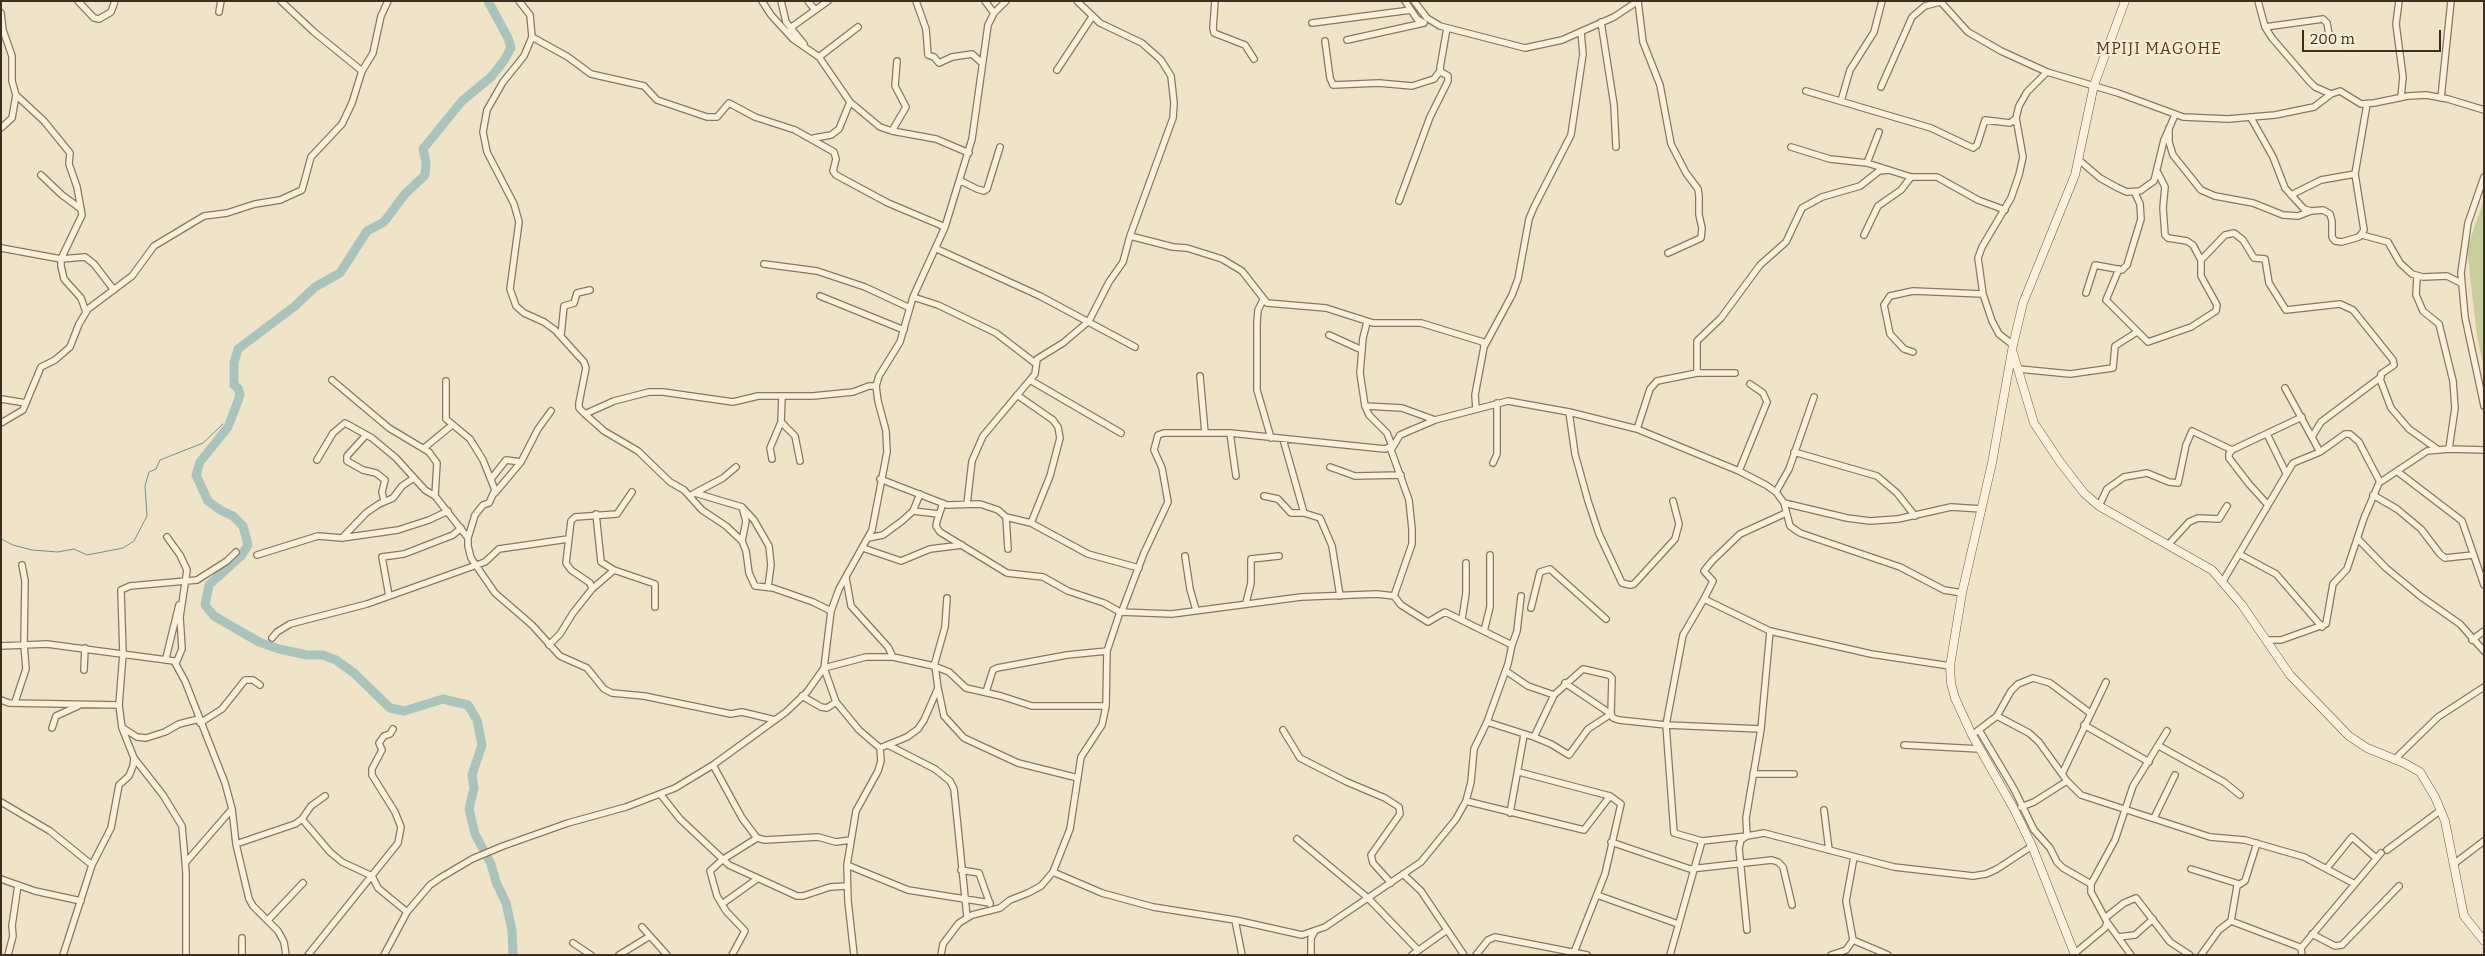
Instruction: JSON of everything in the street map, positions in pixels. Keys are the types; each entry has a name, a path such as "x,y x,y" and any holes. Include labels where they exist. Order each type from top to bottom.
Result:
{"street":[{"path":"78,1 94,18 99,19 111,12 116,1"},
{"path":"218,12 221,1"},
{"path":"281,1 314,32 362,71"},
{"path":"1,423 23,410 41,367 55,360 70,347 86,312 132,276 154,246 204,216 227,213 255,204 280,200 302,190 311,157 342,124 362,71 373,53 381,16 388,1"},
{"path":"519,1 530,15 532,37 524,56 503,82 487,110 483,132 484,141 494,169 514,204 519,222 512,272 512,298 516,306 524,313 544,322 561,335 584,362 586,368 579,403 580,408 585,414 604,431 638,451 670,482 692,495 742,541"},
{"path":"762,1 771,15 790,31"},
{"path":"781,1 783,15 796,41 808,47 819,57 850,102 880,127 936,139 969,153"},
{"path":"808,1 815,10"},
{"path":"790,31 828,1"},
{"path":"916,1 925,22 928,55 940,63 952,57 972,54 982,63"},
{"path":"985,1 994,13"},
{"path":"854,955 847,886 847,865 856,811 878,771 881,761 880,748 859,730 836,702 824,668 831,611 846,577 868,538 874,521 880,478 887,452 887,437 876,386 879,376 900,342 913,297 946,227 969,153 987,30 994,13 1006,1"},
{"path":"1035,362 1089,321 1109,282 1123,262 1130,236 1173,118 1174,103 1171,76 1161,60 1142,43 1109,29 1077,1"},
{"path":"1215,1 1213,31 1245,45 1254,58"},
{"path":"1405,1 1417,19 1424,23"},
{"path":"1414,1 1433,23"},
{"path":"1347,40 1424,23 1433,23 1525,48 1550,44 1581,32 1614,17 1638,1 1643,42 1660,85 1671,144 1686,173 1698,189 1699,196 1701,238 1668,253"},
{"path":"1841,101 1850,70 1874,32 1882,1"},
{"path":"2091,884 2063,868 2057,862 2050,848 2038,836 2014,789 1975,732 1952,691 1950,666 1962,593 1982,509 2012,348 2023,303 2061,214 2079,160 2094,85 2125,1"},
{"path":"2258,1 2265,27 2308,81 2315,87 2331,94"},
{"path":"2398,1 2396,24 2403,77 2401,97"},
{"path":"2441,98 2451,1"},
{"path":"1881,87 1912,17 1925,6 1940,2 1956,22 1978,38 2047,72 2094,85 2175,115 2207,120 2250,118 2314,107 2331,94 2343,91 2356,102 2367,104 2416,95 2441,98 2484,110"},
{"path":"1312,23 1411,10"},
{"path":"1,13 2,30 12,56 12,80 16,95 12,118 1,128"},
{"path":"1057,70 1092,16"},
{"path":"2265,27 2323,18 2327,23 2330,40"},
{"path":"1600,22 1614,104 1616,147"},
{"path":"819,57 858,28"},
{"path":"1325,41 1330,78 1334,85 1379,83 1412,86 1434,79 1440,71 1447,28"},
{"path":"1476,409 1477,375 1485,345 1512,295 1518,279 1529,219 1572,135 1583,54 1581,32"},
{"path":"532,37 568,57 592,74 644,86 657,100 707,117 717,117 729,103 755,117 795,130 827,146 836,155 833,170 836,175 888,203 946,227"},
{"path":"892,131 906,107 895,86 897,61"},
{"path":"1399,201 1430,118 1448,80 1448,76 1440,71"},
{"path":"2047,72 2021,100 2016,118 2023,157 2016,186 2005,210 1980,253 1979,269 1983,294 1996,330 2012,348 2032,418 2038,432 2076,484 2099,506 2212,570 2223,581 2268,640 2290,675 2350,736 2367,748 2395,759 2420,772 2441,810 2455,863 2464,916 2482,936"},
{"path":"1806,91 1939,132 1972,148 1976,145 1985,120 2010,123 2016,118"},
{"path":"16,95 31,106 68,149 69,164 77,187 81,218 61,258 64,279 81,298 86,312"},
{"path":"827,146 831,135 842,125 850,102"},
{"path":"2362,235 2364,226 2355,174 2367,104"},
{"path":"2079,160 2111,184 2127,192 2135,193 2151,185 2158,172 2168,128 2175,115"},
{"path":"2250,118 2272,157 2281,182 2301,206 2311,211"},
{"path":"2168,128 2169,142 2174,155 2201,190 2215,196 2253,203 2284,215 2298,216 2311,211 2323,210 2330,214 2332,237 2335,241 2342,242 2362,235 2388,242 2400,263 2416,276 2447,276 2461,283"},
{"path":"1867,163 1879,132"},
{"path":"812,138 831,135"},
{"path":"961,180 977,189 984,191 987,189 1000,147"},
{"path":"1791,147 1830,159 1867,163 1911,177 1942,178 1968,195 2005,210"},
{"path":"1697,374 1697,341 1721,318 1760,265 1786,242 1802,208 1822,197 1860,186 1879,170 1889,170"},
{"path":"2135,193 2141,208 2140,227 2127,265 2119,270 2106,300 2137,332 2151,343 2192,328 2216,311 2217,305 2201,276 2201,260 2188,240 2168,238 2164,235 2163,208 2165,187 2158,172"},
{"path":"2291,195 2321,180 2355,174"},
{"path":"42,175 62,195 81,209"},
{"path":"1864,235 1878,206 1901,190 1911,177"},
{"path":"2484,177 2465,236 2461,283 2471,351 2484,406"},
{"path":"2201,260 2225,235 2234,233 2244,240 2254,258 2265,259 2269,283 2286,310 2327,304 2348,306 2393,360 2392,368 2321,422 2312,437"},
{"path":"1130,236 1172,247 1187,248 1222,259 1242,271 1259,290 1263,300 1267,303 1326,308 1367,322 1431,325 1459,336 1481,341 1485,345"},
{"path":"1,248 61,258 81,257 89,259 114,290"},
{"path":"937,249 1089,321 1135,346"},
{"path":"764,264 791,266 824,273 865,287 910,308"},
{"path":"2086,293 2094,265 2119,270"},
{"path":"2416,276 2416,295 2423,311 2439,324 2452,381 2455,408 2449,449"},
{"path":"1913,352 1904,349 1890,334 1884,305 1894,294 1915,288 1983,294"},
{"path":"561,335 564,306 574,302 577,293 590,290"},
{"path":"820,296 904,330"},
{"path":"913,297 996,333 1035,362"},
{"path":"1263,300 1258,310 1256,323 1258,390 1271,438"},
{"path":"1367,322 1360,373 1365,406 1369,415 1387,433 1392,446 1392,455 1409,500 1412,544 1394,596"},
{"path":"2019,369 2070,374 2113,368 2115,346 2137,332"},
{"path":"1329,335 1362,350"},
{"path":"967,504 972,461 979,443 1035,374 1035,362"},
{"path":"1637,429 1652,384 1657,381 1697,374 1736,374"},
{"path":"1200,376 1205,433"},
{"path":"2381,377 2383,392 2395,415 2409,429 2437,449"},
{"path":"332,380 389,428 424,448 437,463 435,496"},
{"path":"1030,380 1121,433"},
{"path":"446,381 444,414 452,425 470,439 483,460 496,493"},
{"path":"1739,471 1767,402 1763,394 1750,384"},
{"path":"585,414 614,401 649,392 702,396 733,402 752,396 853,392 869,386 876,386"},
{"path":"2285,388 2320,452"},
{"path":"1017,395 1053,420 1060,438 1050,476 1031,523"},
{"path":"772,459 770,448 781,422 782,396"},
{"path":"1776,492 1789,469 1814,397"},
{"path":"1,399 26,403"},
{"path":"1493,463 1497,454 1496,402"},
{"path":"941,955 943,944 949,933 967,917 992,911 1041,886 1053,872 1070,829 1081,757 1102,725 1106,706 1107,651 1121,611 1168,502 1162,468 1154,450 1156,438 1164,433 1230,433 1380,449 1392,446 1400,435 1435,420 1496,402 1517,402 1569,412 1637,429 1739,471 1776,492 1784,503 1790,526 1800,532 1900,567 1944,590 1962,593"},
{"path":"1365,406 1402,408 1435,420"},
{"path":"551,411 538,429 521,462 489,503 483,505 475,515 468,538 469,552 495,593 532,625 548,645 560,656 587,668 604,689 612,693 644,696 731,714 742,712 774,720"},
{"path":"1569,412 1575,454 1588,501 1599,534 1622,583 1630,586 1634,584 1676,539 1680,524 1673,501"},
{"path":"2268,505 2229,458 2232,450 2302,417"},
{"path":"781,422 795,436 800,461"},
{"path":"317,460 333,434 344,423 366,434 381,444 426,490 435,496 468,538"},
{"path":"424,448 452,425"},
{"path":"2099,506 2107,489 2124,477 2147,473 2169,482 2178,483 2186,445 2192,431 2232,450"},
{"path":"1230,433 1236,476"},
{"path":"366,434 347,456 347,461 363,470 376,473 385,480 382,492 384,501"},
{"path":"2267,434 2286,473"},
{"path":"2223,581 2286,473 2295,462 2320,452 2345,434 2353,435 2380,482"},
{"path":"1284,439 1304,513"},
{"path":"2268,640 2281,640 2322,627 2328,619 2333,584 2347,570 2373,495 2380,482 2398,472 2420,454 2437,449 2484,450"},
{"path":"1794,452 1877,476 1897,493 1915,516"},
{"path":"491,479 506,460 521,462"},
{"path":"692,495 724,478 736,467"},
{"path":"1330,467 1355,476 1401,475"},
{"path":"2398,472 2461,519 2466,528 2473,555 2484,584"},
{"path":"342,538 366,513 384,501 394,498 402,486 414,478"},
{"path":"880,478 954,506 980,504 994,508 1006,517 1031,523 1088,554 1139,568"},
{"path":"592,589 590,584 568,566 568,540 572,519 596,514 616,514 632,492"},
{"path":"868,538 883,535 913,511 920,494"},
{"path":"692,495 742,507 754,520 769,546 771,565 768,587"},
{"path":"2373,495 2397,509 2421,529 2445,558 2473,555"},
{"path":"1264,496 1278,499 1291,513 1304,513 1320,518 1329,538 1336,565 1340,596"},
{"path":"943,503 937,529 1008,573 1044,577 1068,591 1121,611 1172,614 1246,603 1377,594 1394,596 1401,605 1428,622 1444,612 1462,619 1512,645"},
{"path":"1784,503 1847,518 1870,520 1915,516 1951,507 1982,509"},
{"path":"2168,545 2189,522 2198,518 2219,519 2226,506"},
{"path":"742,507 746,521 742,541 751,582 754,586 768,587 813,602 831,611"},
{"path":"257,555 318,536 342,538 398,530 429,520 448,511"},
{"path":"913,511 939,514"},
{"path":"1786,513 1740,534 1712,561 1704,572 1713,581 1683,635 1666,725 1674,833 1702,842 1764,834 1894,867 1973,876 1986,874 1997,869 2032,846"},
{"path":"596,514 601,562 614,570 655,584 655,607"},
{"path":"1006,517 1008,549"},
{"path":"389,596 382,557 404,554 453,534 461,528"},
{"path":"166,658 186,580 186,565 167,537"},
{"path":"2358,539 2413,590 2460,624 2472,640 2484,651"},
{"path":"272,638 277,632 290,624 352,609 477,565 489,560 497,550 505,547 568,540"},
{"path":"863,548 901,561 930,549 962,545"},
{"path":"186,955 186,862 179,820 163,795 134,758 122,728 119,705 123,654 122,589 130,586 201,578 227,561 236,552"},
{"path":"2238,554 2276,574 2322,627"},
{"path":"1484,631 1490,607 1490,555"},
{"path":"1185,556 1190,589 1196,610"},
{"path":"1246,603 1251,583 1251,559 1279,556"},
{"path":"1462,619 1466,593 1466,563"},
{"path":"15,702 26,669 24,644 25,581 22,565"},
{"path":"1531,608 1540,572 1550,569 1606,619"},
{"path":"548,645 560,634 573,613 592,589 614,570"},
{"path":"846,577 851,606 888,647 893,657"},
{"path":"1053,872 1096,890 1153,907 1235,920 1302,935 1315,932 1392,883 1421,862 1439,842 1466,801 1471,782 1474,749 1487,722 1506,671 1517,632 1521,596"},
{"path":"947,598 945,627 934,666 944,716 964,738 1018,763 1078,778"},
{"path":"1704,599 1770,631 1871,654 1950,666"},
{"path":"176,663 182,649 181,600"},
{"path":"1747,930 1739,844 1747,836 1746,818 1761,729 1770,631"},
{"path":"2472,640 2484,631"},
{"path":"1,646 24,644 85,648 166,658 176,663 225,783 232,809 236,844 249,899 253,906 278,931 284,942 286,955"},
{"path":"84,670 85,648"},
{"path":"986,692 990,675 996,668 1058,656 1107,651"},
{"path":"392,955 385,954 407,912 430,885 472,860 503,846 568,823 661,795 713,765 774,720 802,696 824,668 866,657 893,657 934,666 949,672 966,688 1032,706 1106,706"},
{"path":"1534,737 1554,694 1583,670 1611,676 1611,714"},
{"path":"1506,671 1528,686 1554,694"},
{"path":"1975,732 1997,716 2011,691 2018,684 2033,678 2050,683 2090,713"},
{"path":"122,728 137,737 146,738 165,732 179,724 200,721 222,709 245,680 253,680 260,685"},
{"path":"2062,774 2106,682"},
{"path":"1565,684 1611,714 1613,718 1619,720 1666,725 1761,729"},
{"path":"2395,759 2438,717 2484,687"},
{"path":"880,748 907,737 918,729 930,708 938,688"},
{"path":"802,696 821,707 827,708 836,702"},
{"path":"1,700 78,705 119,705"},
{"path":"52,728 56,716 78,705"},
{"path":"1487,722 1534,737 1551,744 1569,755 1588,729 1611,714"},
{"path":"1997,716 2029,733 2039,742 2067,781 2081,795 2210,837 2257,843 2304,857 2353,883"},
{"path":"2084,726 2126,747 2149,762"},
{"path":"308,955 398,843 401,833 395,812 372,774 372,769 382,750 379,743 384,736 390,734 393,730"},
{"path":"1283,730 1300,758 1400,807 1400,814 1371,855 1373,864 1392,883"},
{"path":"2131,955 2106,920 2091,892 2091,884 2115,840 2133,786 2167,731"},
{"path":"1975,732 1980,749 2014,809 2032,846 2075,954 2102,932 2106,920 2134,898 2170,942 2190,955"},
{"path":"1510,813 1519,772 1524,735"},
{"path":"888,745 935,769 950,782 954,789 967,917"},
{"path":"1904,745 1980,749"},
{"path":"2159,746 2224,782 2240,795"},
{"path":"63,955 92,865 109,834 114,818 118,785 129,776 134,758"},
{"path":"713,765 742,818 757,838 765,840 818,837 836,842 851,840"},
{"path":"1519,772 1610,796 1621,804 1605,874 1574,953"},
{"path":"1753,774 1794,774"},
{"path":"2154,818 2175,775"},
{"path":"2014,809 2034,802 2067,781"},
{"path":"661,795 680,819 722,860 757,879 797,896 803,896 830,887 847,886"},
{"path":"236,844 287,827 302,819 311,806 325,796"},
{"path":"1466,801 1584,830 1610,796"},
{"path":"1,802 55,834 92,865"},
{"path":"186,862 232,809"},
{"path":"1824,810 1829,850"},
{"path":"2387,850 2441,810"},
{"path":"302,819 323,845 342,862 372,876 378,888 407,912"},
{"path":"2231,921 2302,952 2312,934 2378,855 2352,837 2327,868"},
{"path":"732,955 745,931 722,904 710,874 712,868 722,860 757,838"},
{"path":"1297,839 1368,898 1417,949"},
{"path":"2455,863 2484,841"},
{"path":"1611,842 1683,868 1695,869 1772,860 1778,862 1783,867 1792,905"},
{"path":"1670,955 1702,842"},
{"path":"2191,869 2239,884 2246,881 2257,843"},
{"path":"1831,955 1846,950 1852,940 1846,901 1854,857"},
{"path":"847,865 908,890 990,903"},
{"path":"961,870 979,873 992,911"},
{"path":"1403,874 1421,891 1464,955"},
{"path":"1,879 81,901"},
{"path":"722,904 757,879"},
{"path":"268,920 303,882"},
{"path":"2201,955 2219,930 2231,921 2239,884"},
{"path":"8,955 14,936 12,926 18,885"},
{"path":"2312,934 2335,946 2342,945 2399,886"},
{"path":"1597,895 1678,924"},
{"path":"2118,938 2135,935 2152,919"},
{"path":"1235,920 1242,955"},
{"path":"642,927 667,955"},
{"path":"1412,955 1417,949 1447,930"},
{"path":"1311,955 1311,938 1315,932"},
{"path":"619,955 650,936"},
{"path":"242,938 242,955"},
{"path":"1476,955 1488,940 1495,938 1587,955"},
{"path":"1852,940 1888,955"},
{"path":"573,943 591,955"}],"green space":[{"path":"2484,199 2484,368 2477,337 2467,249"}],"waterway":[{"path":"488,1 508,38 511,48 503,62 491,77 462,101 423,149 426,162 425,175 405,194 384,222 367,231 340,273 315,287 295,306 238,349 234,363 234,385 238,388 240,394 238,401 228,427 200,462 196,475 208,501 220,510 233,516 243,526 248,545 241,556 209,585 205,605 214,616 259,642 279,649 307,655 323,655 336,660 354,673 390,708 404,711 443,699 468,705 477,720 482,745 472,775 474,788 469,809 475,834 491,864 496,882 506,903 512,930 513,955"},
{"path":"1,539 13,545 32,550 58,552 74,549 87,555 123,548 134,541 147,516 145,486 149,472 156,469 160,460 203,443 223,424"}],"district":[{"name":"MPIJI MAGOHE","path":"2159,50"}]}
